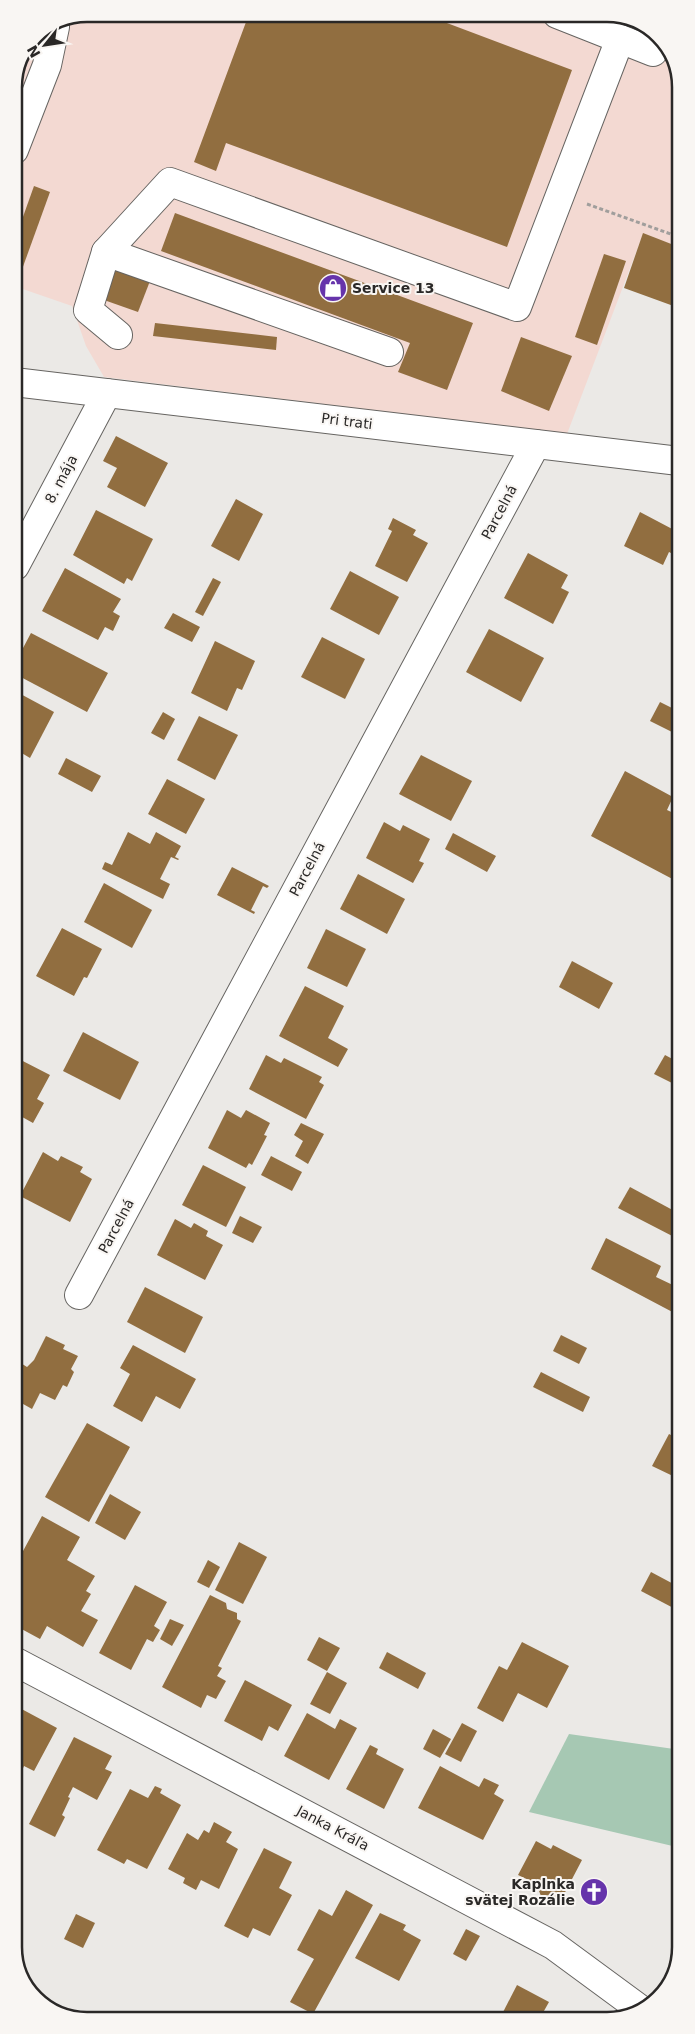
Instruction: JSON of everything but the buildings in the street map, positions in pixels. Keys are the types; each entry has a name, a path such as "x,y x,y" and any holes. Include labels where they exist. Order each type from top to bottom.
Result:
{"street":[{"path":"579,23 620,39 658,47"},
{"path":"22,130 47,66 54,31"},
{"path":"118,334 88,310 106,252 170,182 517,308 620,39"},
{"path":"106,252 389,352"},
{"name":"Pri trati","path":"22,383 672,461"},
{"name":"8. mája","path":"22,551 107,392"},
{"name":"Parcelná","path":"80,1295 536,444"},
{"name":"Janka Kráľa","path":"22,1665 553,1945 635,2005"}],"path":[{"path":"560,195 672,235"}],"shaded area":[{"path":"88,22 612,23 632,27 640,31 656,45 668,63 672,79 672,244 643,234 567,434 104,377 86,346 72,306 22,289 22,88 24,75 33,51 51,33 63,27"}],"green space":[{"path":"569,1734 672,1749 672,1846 529,1812"}],"place":[{"name":"Service 13","path":"333,288"},
{"name":"Kaplnka svätej Rozálie","path":"594,1892"}]}
